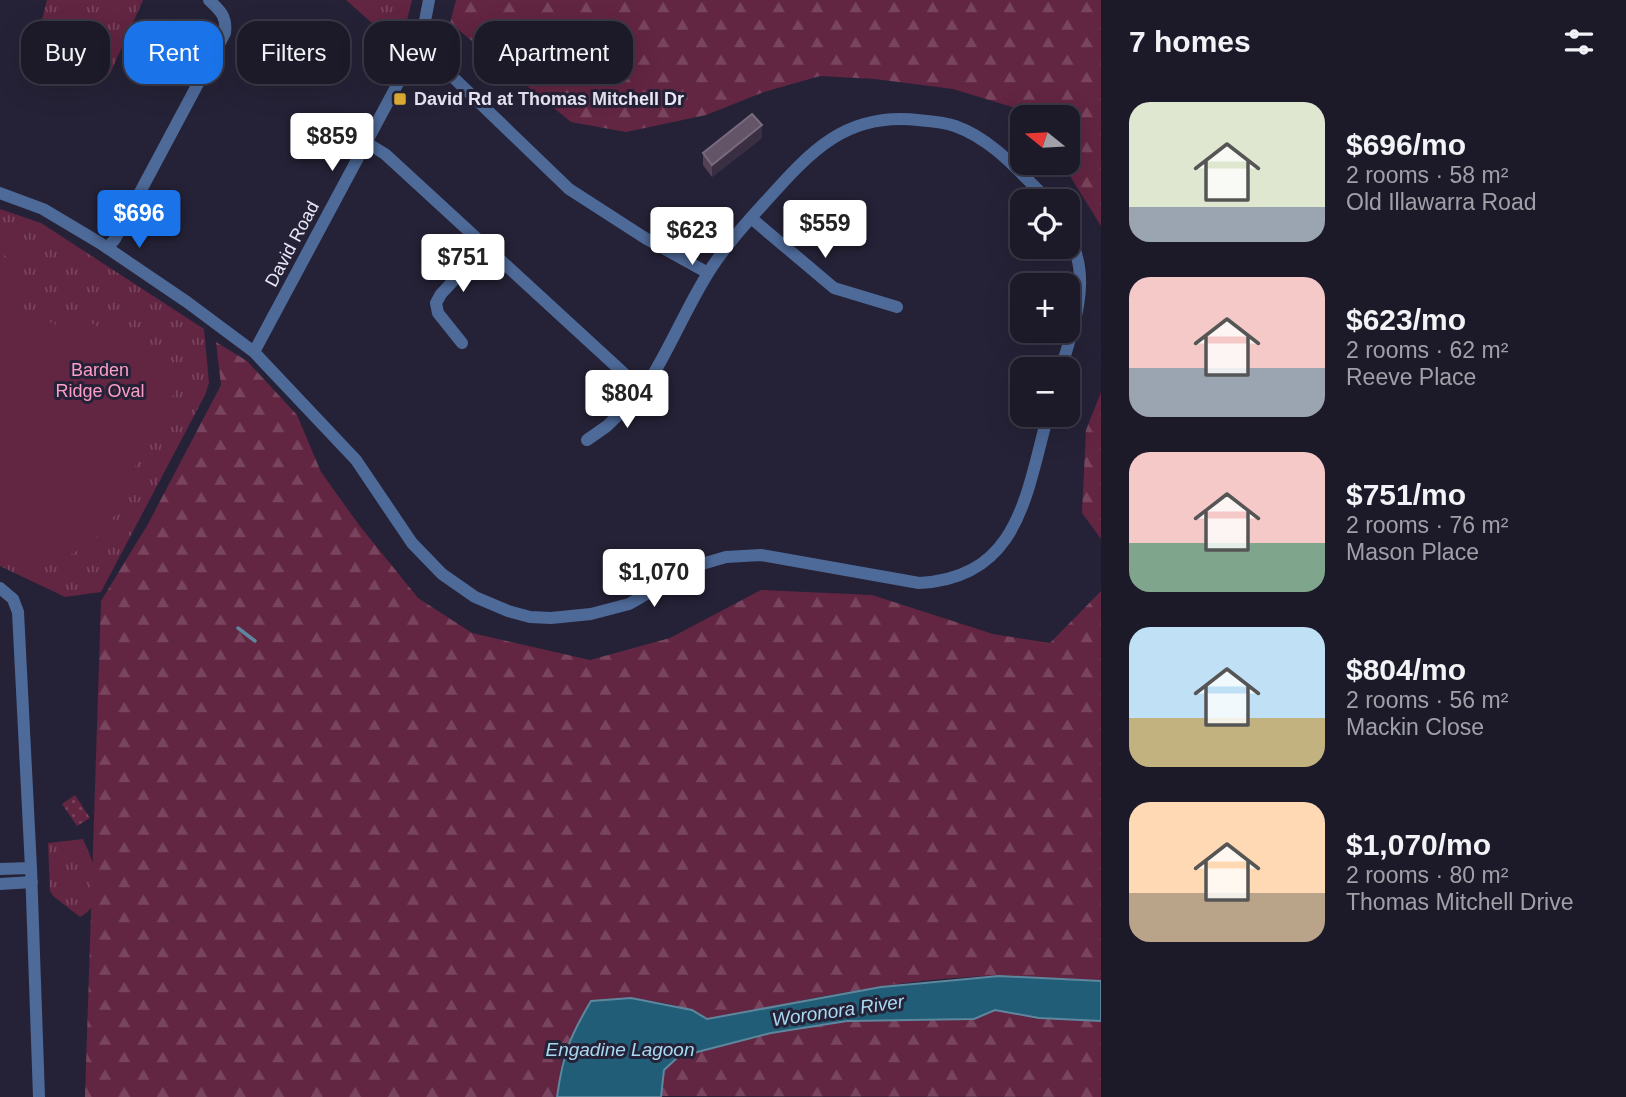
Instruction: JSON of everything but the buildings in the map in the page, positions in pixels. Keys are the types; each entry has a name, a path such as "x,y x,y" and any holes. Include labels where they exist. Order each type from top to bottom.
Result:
{"street":[{"path":"107,248 115,239 225,33 227,22 223,13 209,0"},
{"name":"David Road","path":"425,21 429,0"},
{"name":"David Road","path":"254,352 397,84"},
{"path":"460,84 569,188 645,238 708,273"},
{"path":"587,440 607,426 643,391 659,368 708,273 723,250 803,160 833,137 865,123 899,118 954,125 1000,152 1037,189"},
{"path":"367,143 385,154 643,391"},
{"path":"0,193 43,209 107,248 187,302 254,352 356,460 412,542 442,574 475,597 530,617 591,614 629,604 695,566 726,557 761,555 919,583 958,577 982,565 1001,547 1018,520 1045,427"},
{"path":"751,218 834,288 897,307"},
{"path":"462,344 438,313 436,303 441,294 486,246"},
{"path":"1064,357 1081,287 1078,259"},
{"path":"0,588 13,599 18,612 32,882 39,1097"},
{"path":"0,869 31,868"},
{"path":"0,884 32,882"}],"green space":[{"path":"47,0 143,0 134,21 124,21 124,43 110,74 110,21 42,21"},
{"path":"346,0 412,0 407,21 370,21"},
{"path":"456,0 1101,0 1101,226 1069,175 1080,175 1080,105 1010,106 953,89 875,79 820,76 764,92 706,115 626,132 571,122 525,84 633,84 633,21 474,21 474,43 460,31 460,21 451,21"},
{"name":"Barden Ridge Oval","path":"0,209 41,223 204,329 209,383 205,395 101,592 65,597 0,566"},
{"path":"0,235 28,250 20,264 0,253"},
{"path":"0,268 33,287 19,313 47,320 55,325 65,309 185,373 131,474 126,502 92,542 66,557 29,556 0,547"},
{"path":"216,342 247,361 297,415 321,472 359,525 418,598 472,633 590,660 670,638 761,590 872,595 993,634 1050,643 1101,591 1101,981 962,977 852,991 707,1019 666,1003 636,1000 591,1001 562,1059 557,1097 85,1097 101,601 148,524 221,385"},
{"path":"1101,392 1101,539 1082,513 1086,430"},
{"path":"75,795 90,818 77,826 62,804"},
{"path":"83,839 95,870 97,891 95,901 80,917 50,891 48,843"},
{"path":"995,1010 1039,1018 1101,1021 1101,1097 661,1096 664,1070 678,1057 771,1033 847,1021 974,1019"}],"water":[{"path":"999,976 1101,981 1101,1021 1039,1018 995,1010 974,1019 847,1021 771,1033 678,1057 664,1070 661,1097 557,1097 568,1047 591,1001 631,998 692,1010 707,1019 881,987"}],"waterway":[{"path":"238,628 255,641"}],"place":[{"name":"David Rd at Thomas Mitchell Dr","path":"400,99"}],"water label":[{"name":"Woronora River","path":"838,1010"},
{"name":"Engadine Lagoon","path":"620,1049"}]}
